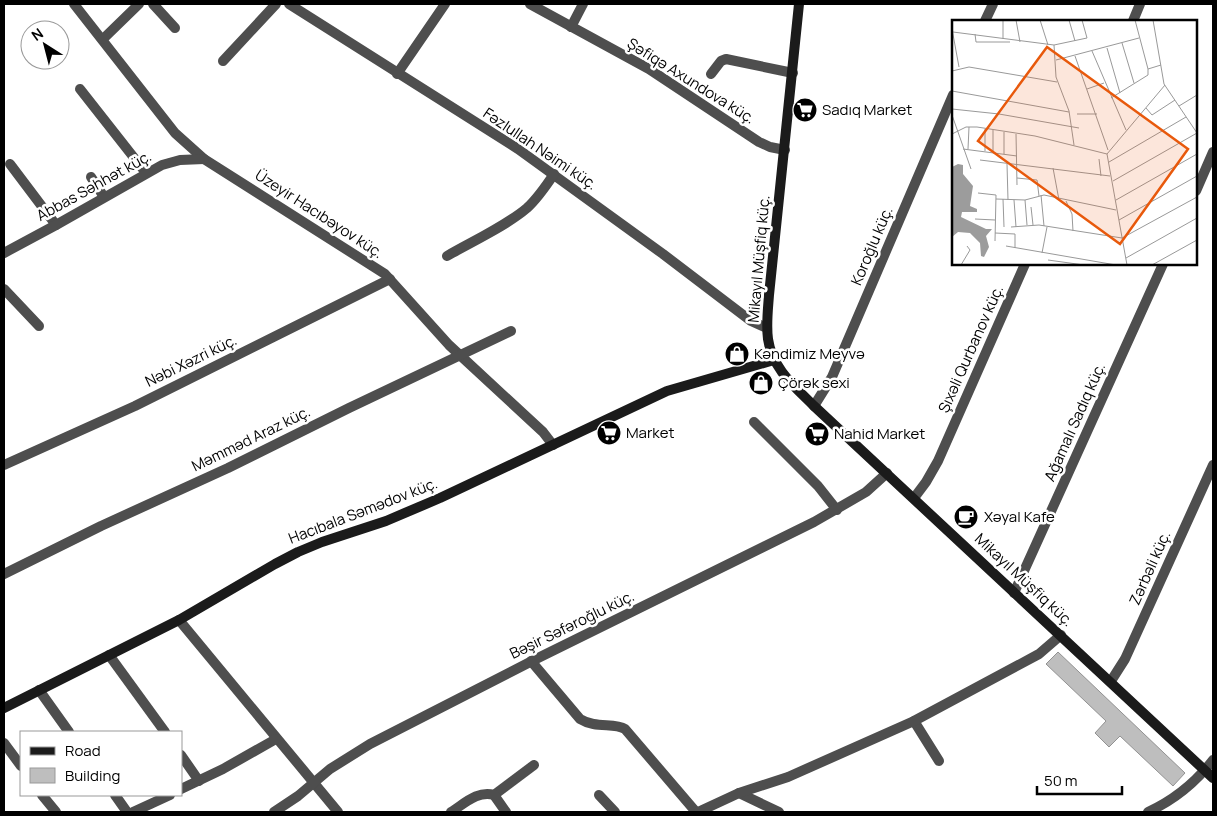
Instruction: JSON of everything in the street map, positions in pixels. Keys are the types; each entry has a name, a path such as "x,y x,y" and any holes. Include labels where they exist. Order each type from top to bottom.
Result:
{"main road":[{"name":"Mikayıl Müşfiq küç.","path":"799,4 767,328 774,360 787,379 814,406 1209,774"},
{"name":"Hacıbala Səmədov küç.","path":"4,708 179,620 298,552 386,521 554,445 667,391 774,360"}],"street":[{"name":"Üzeyir Hacıbəyov küç.","path":"74,4 175,133 204,159 390,279 433,329 543,432 554,445"},
{"path":"103,40 139,4"},
{"path":"153,4 174,28"},
{"path":"223,61 276,4"},
{"name":"Fəzlullah Nəimi küç.","path":"289,4 554,174 751,321 767,328"},
{"path":"397,74 445,4"},
{"name":"Şəfiqə Axundova küç.","path":"530,4 649,69 759,142 770,147 785,150"},
{"path":"571,27 583,4"},
{"path":"985,20 993,4"},
{"path":"1133,20 1140,4"},
{"path":"710,74 721,61 726,59 793,73"},
{"path":"80,89 146,173"},
{"name":"Koroğlu küç.","path":"814,406 832,377 952,97"},
{"path":"1197,189 1213,152"},
{"name":"Abbas Səhhət küç.","path":"4,253 162,165 180,160 204,159"},
{"path":"10,164 56,225"},
{"path":"447,256 517,216 528,207 554,174"},
{"path":"91,177 104,197"},
{"name":"Şıxəli Qurbanov küç.","path":"914,498 938,461 1025,265"},
{"name":"Ağamalı Sadıq küç.","path":"1014,593 1163,265"},
{"name":"Nəbi Xəzri küç.","path":"4,465 134,406 390,279"},
{"path":"4,289 39,326"},
{"name":"Məmməd Araz küç.","path":"4,574 511,331"},
{"path":"754,422 818,486 837,510"},
{"name":"Zərbəli küç.","path":"1111,682 1126,659 1213,465"},
{"name":"Bəşir Səfəroğlu küç.","path":"274,812 298,796 335,766 370,744 531,661 767,547 837,510 866,492 887,473"},
{"path":"179,620 338,812"},
{"path":"531,661 580,719 591,725 618,726 625,729 697,812 739,793 788,777 914,721 1039,654 1062,635"},
{"path":"109,655 164,731"},
{"path":"39,690 68,731"},
{"path":"914,721 939,761"},
{"path":"182,788 276,739"},
{"path":"4,743 20,765"},
{"path":"182,756 199,780"},
{"path":"1148,812 1180,794 1209,774 1213,760"},
{"path":"494,795 534,765"},
{"path":"451,812 480,794 486,793 494,795 506,812"},
{"path":"739,793 779,812"},
{"path":"599,795 615,812"},
{"path":"43,796 56,812"},
{"path":"116,796 127,812"},
{"path":"133,812 168,796"}],"building":[{"path":"1058,652 1185,773 1173,786 1120,736 1109,747 1095,733 1106,721 1046,664"}],"place":[{"name":"Sadıq Market","path":"805,110"},
{"name":"Kəndimiz Meyvə","path":"737,354"},
{"name":"Çörək sexi","path":"761,383"},
{"name":"Market","path":"609,433"},
{"name":"Nahid Market","path":"817,434"},
{"name":"Xəyal Kafe","path":"966,517"}]}
